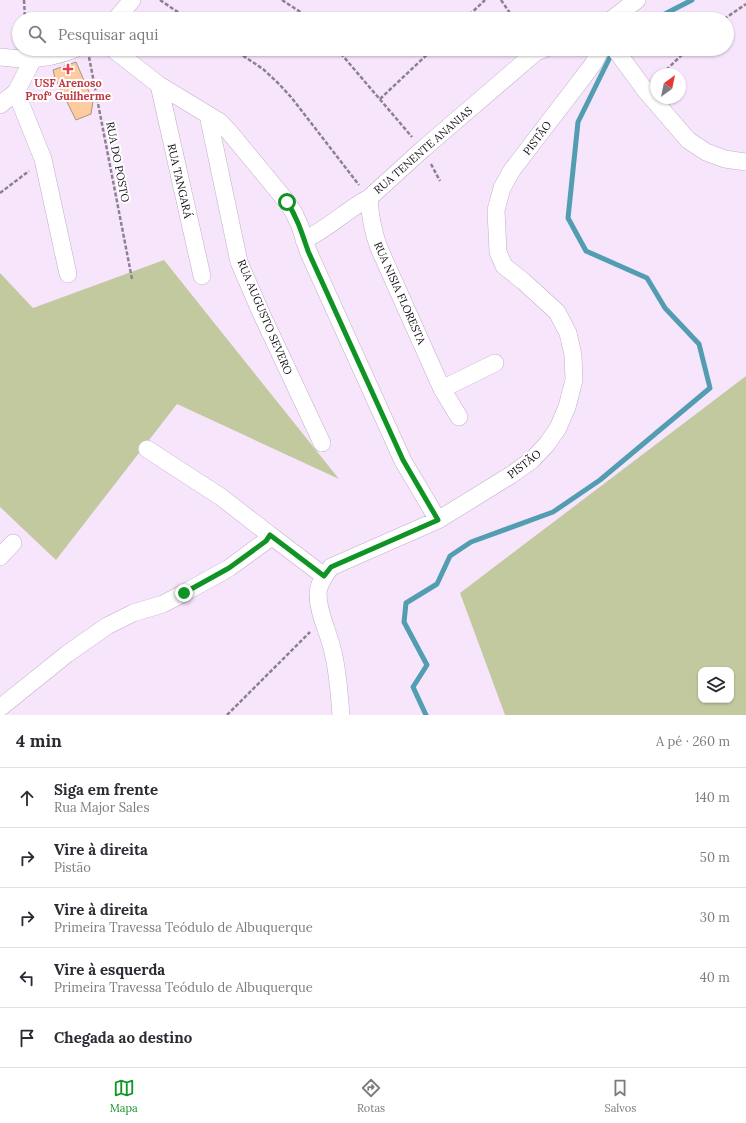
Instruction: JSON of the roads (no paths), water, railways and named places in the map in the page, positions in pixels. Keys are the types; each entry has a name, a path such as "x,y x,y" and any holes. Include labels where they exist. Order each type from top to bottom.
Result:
{"street":[{"path":"122,12 132,0"},
{"path":"621,12 637,0"},
{"path":"0,57 33,59 60,56"},
{"path":"122,56 159,85 220,122 287,202 294,213 308,251 403,460 438,520"},
{"name":"RUA TENENTE ANANIAS","path":"304,240 326,229 360,203 369,198 423,149 534,56"},
{"name":"PISTÃO","path":"324,576 331,567 438,520 511,475 532,460 547,444 558,428 568,408 574,380 573,355 568,333 557,312 504,266 498,252 496,210 502,188 512,170 581,80 597,56"},
{"path":"620,56 645,90 688,140 706,152 725,159 746,162"},
{"path":"0,105 16,92 33,59"},
{"name":"RUA TANGARÁ","path":"159,85 202,276"},
{"path":"16,92 43,159 68,274"},
{"name":"RUA AUGUSTO SEVERO","path":"208,115 239,262 261,313 322,443"},
{"name":"RUA NISIA FLORESTA","path":"369,198 373,232 379,248 442,389 458,417"},
{"path":"442,389 495,363"},
{"path":"148,449 221,497 324,576 318,594 338,677 341,715"},
{"path":"0,708 67,654 107,626 133,613 163,604 229,568 266,541 270,535"},
{"path":"0,557 13,542"}],"waterway":[{"path":"669,12 692,0"},
{"path":"426,715 413,687 427,665 404,622 406,603 437,584 450,556 471,542 553,512 600,480 710,388 699,344 665,308 647,278 586,251 568,218 578,122 611,56"}],"place":[{"name":"USF Arenoso Profº Guilherme","path":"68,69"}]}
